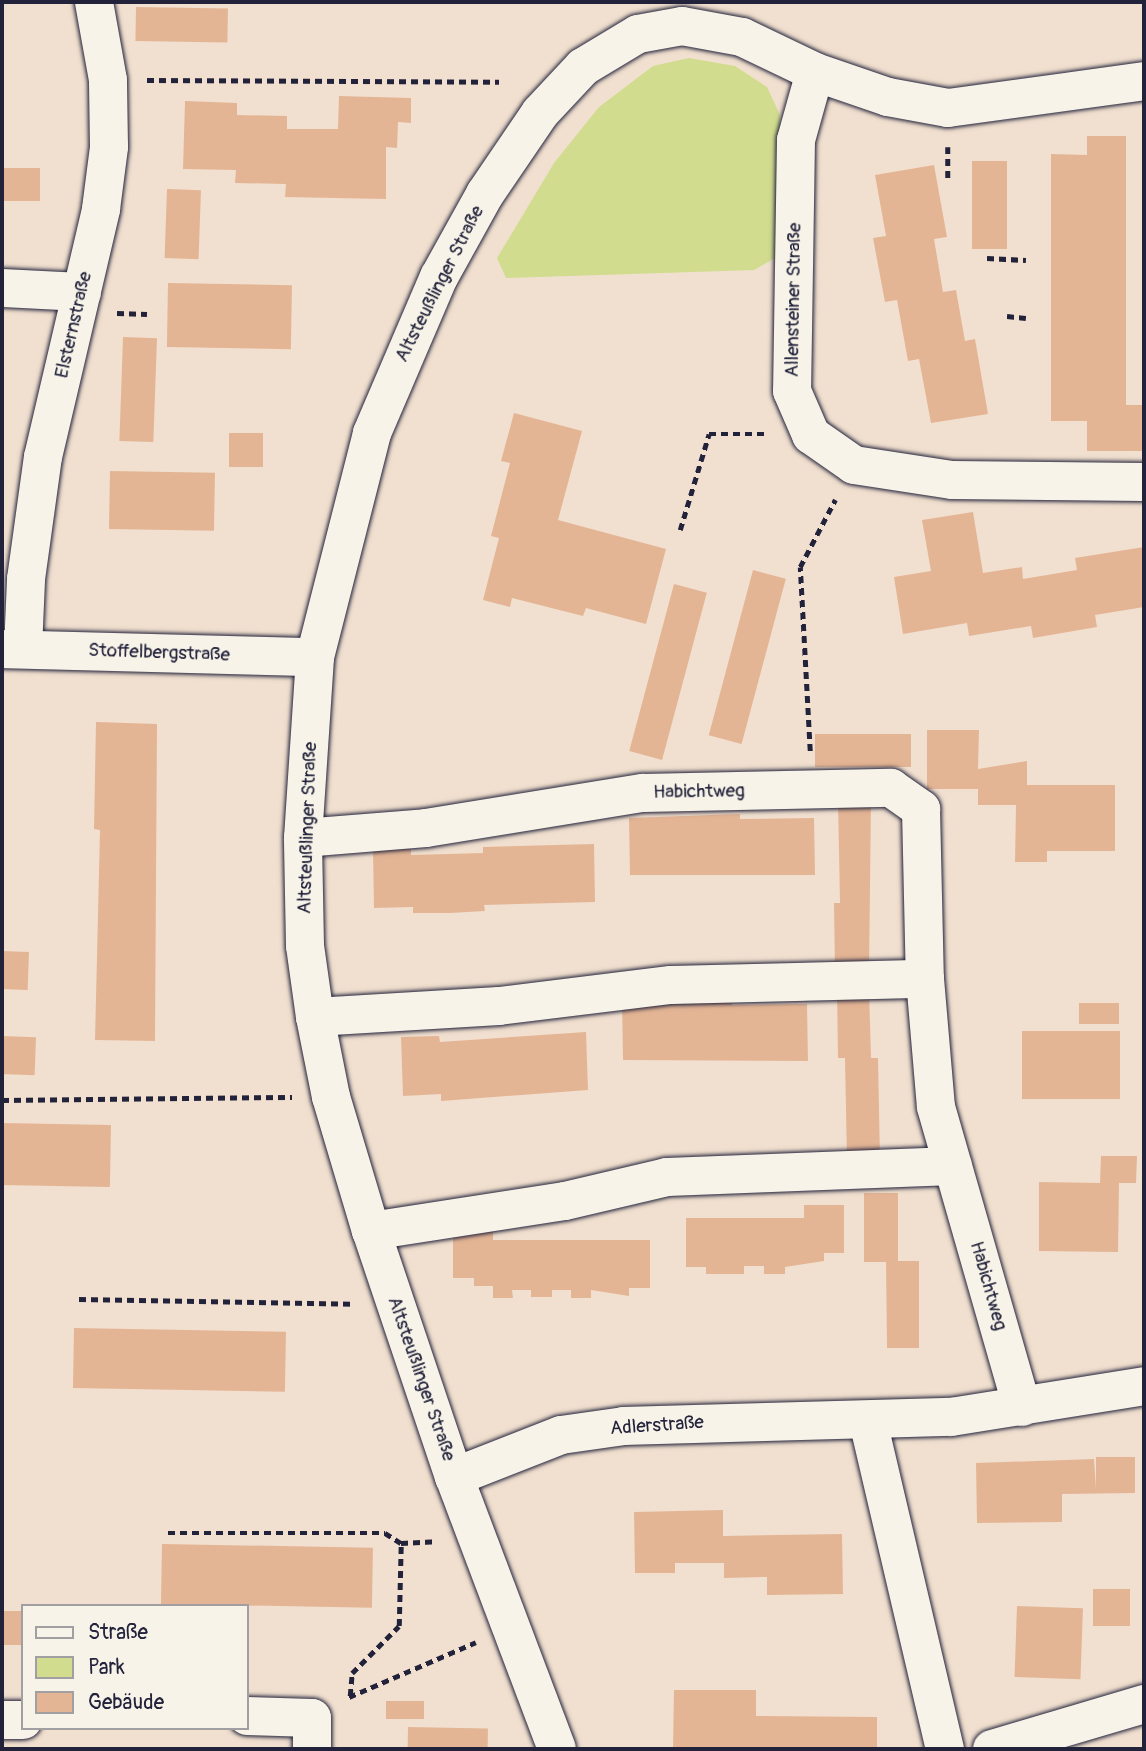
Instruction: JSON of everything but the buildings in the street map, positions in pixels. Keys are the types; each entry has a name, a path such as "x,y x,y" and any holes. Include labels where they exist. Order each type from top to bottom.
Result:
{"street":[{"name":"Elsternstraße","path":"12,649 26,579 43,457 82,292 109,147 108,80 94,2"},
{"path":"681,14 742,37 815,72 888,97 948,108 1144,81"},
{"name":"Altsteußlinger Straße","path":"557,1749 454,1477 371,1231 331,1097 315,1017 305,946 303,838 315,657 372,433 406,345 485,194 540,113 583,67 638,34 681,14"},
{"name":"Allensteiner Straße","path":"811,435 792,391 796,140 815,72"},
{"path":"2,288 82,292"},
{"path":"811,435 854,465 952,480 1144,482"},
{"name":"Stoffelbergstraße","path":"12,649 315,657"},
{"name":"Habichtweg","path":"303,838 426,828 643,793 891,788 921,809 925,979 936,1107 1021,1407"},
{"path":"315,1017 499,1006 671,985 925,979"},
{"path":"371,1231 565,1201 667,1177 953,1166"},
{"name":"Adlerstraße","path":"454,1477 561,1434 624,1426 951,1417 1144,1386"},
{"path":"867,1421 945,1749"},
{"path":"992,1749 1144,1704"},
{"path":"248,1716 312,1733"},
{"path":"2,1720 21,1720"}],"path":[{"path":"108,80 499,82"},
{"path":"987,258 1026,260"},
{"path":"1007,316 1026,318"},
{"path":"680,530 709,434 811,435"},
{"path":"813,790 800,567 854,465"},
{"path":"2,1100 331,1097"},
{"path":"79,1299 395,1304"},
{"path":"169,1533 385,1533 401,1543 479,1539"},
{"path":"350,1696 352,1673 399,1626 401,1543"},
{"path":"312,1733 350,1696 511,1626"}],"green space":[{"path":"689,58 735,66 767,87 780,115 780,255 754,270 506,278 497,258 554,163 599,107 653,66"}]}
